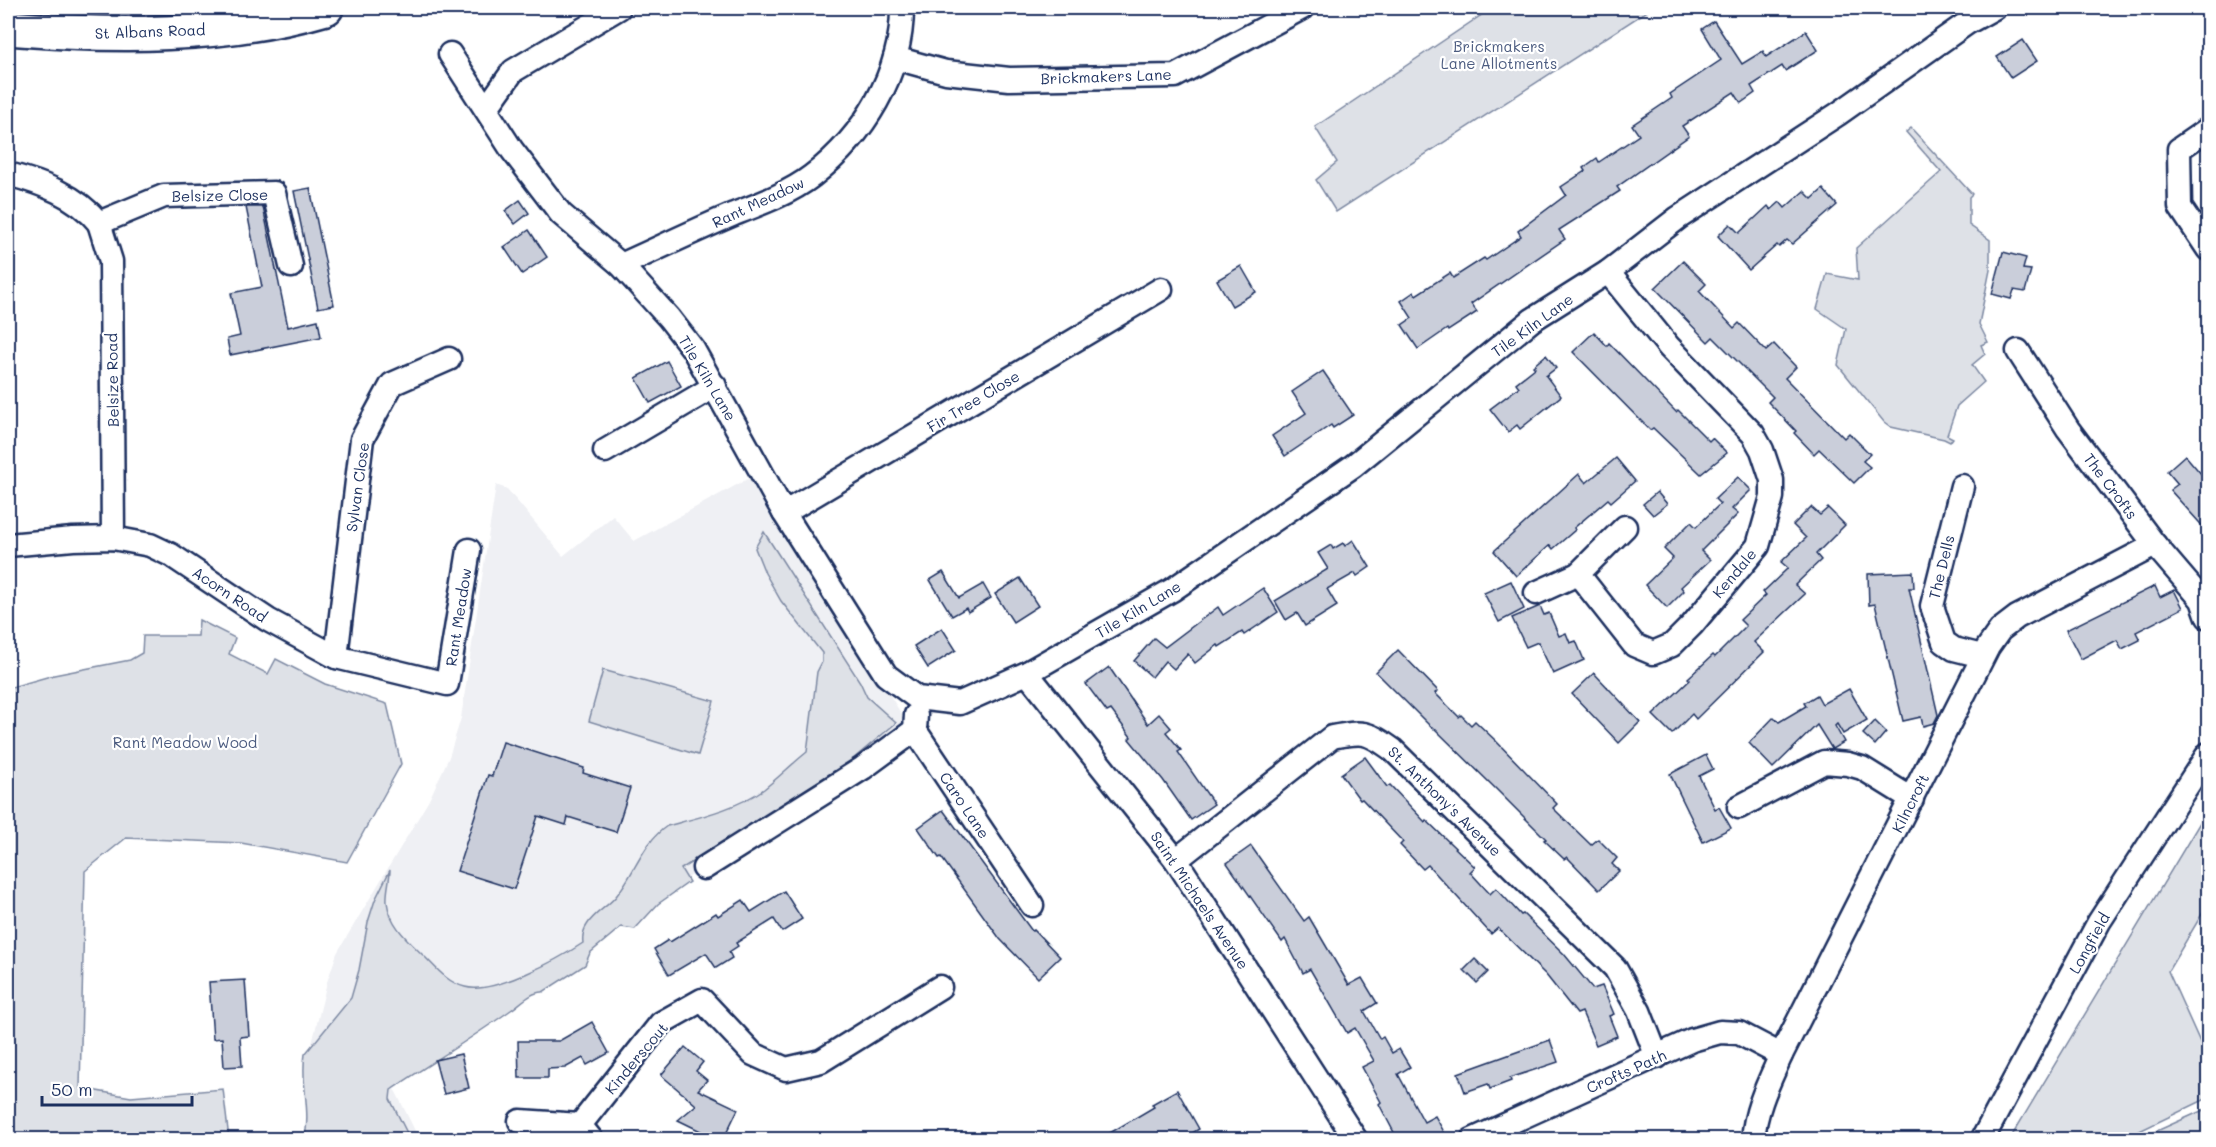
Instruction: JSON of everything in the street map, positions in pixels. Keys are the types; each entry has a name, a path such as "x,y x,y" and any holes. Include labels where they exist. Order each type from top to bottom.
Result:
{"main road":[{"name":"St Albans Road","path":"8,28 62,33 183,32 243,26 326,8"}],"street":[{"name":"Rant Meadow","path":"621,265 759,205 810,177 840,153 870,116 895,58 903,8"},
{"name":"Brickmakers Lane","path":"895,58 946,72 1009,79 1174,76 1302,8"},
{"name":"Tile Kiln Lane","path":"450,54 512,150 561,214 621,265 669,318 693,349 784,513 886,675 918,698 960,704 1027,673 1172,590 1353,466 1532,320 1608,272 1678,219 1838,114 1967,23 1994,8"},
{"path":"486,109 513,71 607,11"},
{"path":"2208,129 2179,149 2180,207 2208,249"},
{"path":"8,174 50,187 90,212 99,223"},
{"name":"Belsize Close","path":"99,223 164,196 274,193 291,266"},
{"name":"Belsize Road","path":"99,223 111,261 113,538"},
{"name":"Kendale","path":"1578,573 1634,645 1653,653 1672,645 1692,625 1758,546 1772,497 1770,473 1762,450 1753,434 1669,347 1608,272"},
{"name":"Fir Tree Close","path":"784,513 1161,289"},
{"name":"The Crofts","path":"2018,351 2068,429 2155,545 2202,600 2208,617"},
{"name":"Sylvan Close","path":"336,657 362,439 392,384 449,359"},
{"path":"605,451 715,386"},
{"name":"The Dells","path":"1962,486 1932,606 1944,642 1954,649 1982,656"},
{"path":"1536,593 1578,573 1625,527"},
{"name":"Acorn Road","path":"8,545 113,538 150,545 171,555 268,620 336,657 447,684"},
{"name":"Kilncroft","path":"1753,1140 1754,1123 1781,1055 1912,799 1982,656 2000,630 2017,617 2155,545"},
{"name":"Rant Meadow","path":"447,684 469,550"},
{"name":"Saint Michaels Avenue","path":"1027,673 1176,860 1356,1140"},
{"path":"704,868 863,768 915,730 918,698"},
{"name":"Caro Lane","path":"915,730 1032,906"},
{"name":"St. Anthony's Avenue","path":"1176,860 1332,737 1356,732 1373,735 1393,750 1615,968 1639,1011 1657,1057"},
{"name":"Longfield","path":"1982,1140 2099,922 2208,754"},
{"path":"1739,807 1824,762 1862,768 1912,799"},
{"name":"Kinderscout","path":"520,1121 586,1132 661,1023 702,1000 753,1054 786,1069 821,1061 940,987"},
{"name":"Crofts Path","path":"1472,1140 1692,1040 1720,1032 1739,1033 1781,1055"}],"shaded area":[{"path":"753,476 909,726 663,895 382,1075 396,1092 419,1139 305,1140 310,1052 327,982 337,953 429,800 449,757 461,718 496,485 507,489 563,556 613,516 634,541"}],"green space":[{"name":"Brickmakers Lane Allotments","path":"1492,8 1652,8 1336,212 1316,180 1337,162 1315,127"},
{"path":"1911,128 1972,194 1969,197 1969,225 1990,240 1990,270 1979,324 1988,342 1981,345 1985,354 1972,365 1984,382 1957,406 1947,435 1953,438 1950,442 1891,427 1884,422 1838,365 1846,329 1817,309 1827,274 1858,280 1856,248 1941,172 1906,132"},
{"path":"764,532 860,682 867,697 896,723 853,759 681,869 689,882 658,904 635,929 621,927 590,953 585,965 543,992 530,996 391,1090 390,1099 410,1139 304,1140 307,1118 305,1054 351,998 368,922 375,900 390,870 387,898 389,911 396,926 407,939 438,971 453,982 465,987 492,986 526,974 583,943 584,931 590,921 617,895 645,849 667,826 717,812 742,802 764,789 807,752 817,672 822,662 822,653 781,601 765,573 755,548"},
{"name":"Rant Meadow Wood","path":"199,620 235,638 229,654 268,674 276,659 325,684 387,704 401,764 347,862 241,843 126,838 85,871 80,1088 131,1097 223,1089 229,1139 8,1139 8,688 54,675 130,660 142,653 143,636 198,636"},
{"path":"603,670 714,701 698,755 589,721"},
{"path":"2208,809 2208,904 2168,971 2208,1060 2208,1098 2123,1139 2010,1139"},
{"path":"2208,1108 2208,1139 2139,1139"}],"building":[{"path":"1714,21 1742,64 1763,51 1766,57 1806,31 1818,50 1785,71 1782,66 1751,86 1755,93 1741,103 1734,92 1682,126 1689,136 1617,187 1620,191 1559,230 1565,239 1471,304 1477,312 1418,349 1402,325 1412,318 1401,301 1414,292 1416,295 1450,273 1453,278 1484,258 1486,260 1521,236 1518,231 1566,195 1561,187 1585,171 1583,168 1597,158 1599,162 1639,135 1632,125 1672,98 1670,94 1721,60 1702,29"},
{"path":"2023,40 2037,61 2011,78 1997,57"},
{"path":"310,188 334,305 318,308 294,191"},
{"path":"1823,189 1837,205 1792,244 1787,240 1779,247 1777,245 1749,270 1718,236 1730,224 1739,233 1768,206 1771,210 1780,202 1785,208 1804,191 1812,199"},
{"path":"520,200 529,213 515,224 505,211"},
{"path":"246,207 263,207 288,327 318,320 321,337 230,355 227,339 240,336 231,293 262,287"},
{"path":"529,230 547,257 522,274 504,247"},
{"path":"2003,252 2026,258 2023,269 2031,270 2025,292 2014,290 2011,299 1992,294"},
{"path":"1683,261 1706,284 1699,291 1734,328 1739,323 1766,351 1774,344 1796,367 1785,378 1844,438 1849,433 1870,454 1863,461 1870,467 1854,483 1819,449 1814,454 1768,402 1773,397 1713,337 1708,342 1655,288"},
{"path":"1241,266 1256,292 1232,306 1217,280"},
{"path":"1594,332 1607,346 1609,343 1676,412 1678,410 1709,441 1712,438 1727,453 1701,474 1653,428 1650,430 1573,352"},
{"path":"1546,355 1556,368 1546,376 1561,396 1520,429 1517,425 1508,432 1490,409 1519,387 1516,383 1535,368 1533,366"},
{"path":"667,361 681,386 650,403 636,378"},
{"path":"1323,371 1353,415 1333,428 1331,425 1285,456 1272,436 1306,413 1292,392"},
{"path":"2185,455 2208,482 2208,532 2170,490 2178,484 2167,471"},
{"path":"1616,458 1635,481 1611,502 1608,499 1553,549 1550,545 1516,576 1494,551 1579,474 1586,483"},
{"path":"1738,477 1751,490 1732,509 1738,514 1701,551 1710,560 1681,587 1684,591 1667,608 1645,585 1673,558 1664,549 1691,522 1696,527 1720,504 1715,499"},
{"path":"1657,492 1667,504 1653,515 1643,504"},
{"path":"1811,507 1820,515 1828,508 1845,525 1816,554 1821,560 1795,585 1805,594 1754,642 1764,652 1696,719 1692,714 1672,734 1653,715 1690,680 1688,678 1713,655 1715,657 1746,626 1740,620 1766,595 1763,592 1788,568 1781,562 1806,538 1793,525"},
{"path":"1353,540 1370,567 1357,576 1355,573 1327,589 1337,606 1305,626 1297,613 1286,620 1275,601 1328,569 1318,553 1331,545 1333,549 1343,543 1345,546"},
{"path":"943,572 959,598 983,584 991,598 968,612 966,608 952,616 930,580"},
{"path":"1913,572 1914,588 1909,588 1938,715 1934,723 1923,726 1921,717 1903,721 1875,604 1869,605 1868,574"},
{"path":"1020,578 1038,606 1013,622 995,594"},
{"path":"1511,581 1524,609 1499,622 1484,593"},
{"path":"2155,586 2160,597 2174,590 2183,608 2136,632 2140,640 2122,649 2117,640 2081,659 2066,630"},
{"path":"1263,588 1278,612 1244,635 1242,632 1219,647 1218,645 1195,663 1188,654 1174,669 1165,661 1152,677 1134,661 1154,638 1165,647 1218,607 1223,615"},
{"path":"1540,606 1544,615 1549,613 1559,636 1566,633 1570,643 1576,641 1584,660 1553,674 1538,642 1526,647 1512,618"},
{"path":"942,628 956,650 928,668 914,646"},
{"path":"1398,650 1438,691 1435,693 1459,717 1461,715 1471,725 1475,721 1495,740 1557,804 1553,808 1591,845 1598,839 1617,858 1612,864 1619,871 1599,890 1567,857 1564,859 1544,840 1546,839 1376,672"},
{"path":"1109,667 1148,724 1159,714 1171,728 1166,732 1181,750 1178,752 1214,804 1191,820 1163,780 1129,739 1131,737 1111,710 1107,712 1086,684"},
{"path":"1594,673 1640,722 1619,743 1572,694"},
{"path":"1849,689 1867,720 1843,734 1837,724 1835,726 1844,742 1832,749 1817,725 1773,768 1749,743 1774,717 1779,722 1806,706 1804,703 1817,695 1822,704"},
{"path":"1875,721 1886,732 1875,745 1863,734"},
{"path":"503,742 584,768 583,773 630,788 616,832 568,817 566,825 538,816 514,889 457,871 488,775 492,776"},
{"path":"1706,755 1713,769 1699,776 1715,809 1719,807 1731,828 1703,842 1670,774"},
{"path":"1365,757 1387,787 1390,785 1425,822 1426,820 1475,867 1470,872 1490,894 1496,888 1521,915 1523,914 1564,954 1593,989 1602,986 1614,1014 1609,1016 1617,1036 1596,1045 1582,1012 1577,1014 1546,975 1498,928 1491,934 1428,865 1423,869 1400,845 1403,842 1362,799 1360,800 1341,774"},
{"path":"943,810 1032,931 1034,930 1060,957 1038,978 1000,939 918,828"},
{"path":"1251,846 1304,921 1309,917 1349,985 1362,978 1377,1003 1364,1011 1380,1039 1383,1037 1392,1053 1399,1049 1410,1067 1398,1074 1424,1122 1435,1116 1444,1132 1430,1140 1398,1140 1362,1067 1374,1061 1355,1028 1347,1033 1310,969 1303,973 1285,939 1282,942 1227,863"},
{"path":"784,891 802,919 782,932 774,919 736,943 738,946 729,952 732,958 716,968 706,953 669,975 654,949 668,940 670,942 716,913 718,916 743,900 751,912"},
{"path":"1475,959 1488,972 1477,983 1464,970"},
{"path":"245,980 249,1036 240,1037 242,1066 224,1067 222,1038 213,1039 209,982"},
{"path":"592,1022 609,1053 587,1065 583,1058 565,1068 548,1069 548,1078 519,1078 518,1041 559,1041"},
{"path":"1550,1040 1558,1062 1510,1078 1511,1081 1490,1089 1488,1084 1465,1092 1458,1073"},
{"path":"685,1047 703,1062 696,1071 707,1080 698,1090 738,1109 723,1140 678,1120 696,1105 661,1075"},
{"path":"461,1054 469,1088 444,1094 435,1060"},
{"path":"1177,1090 1199,1129 1181,1140 1098,1140 1154,1107 1152,1104"}]}
